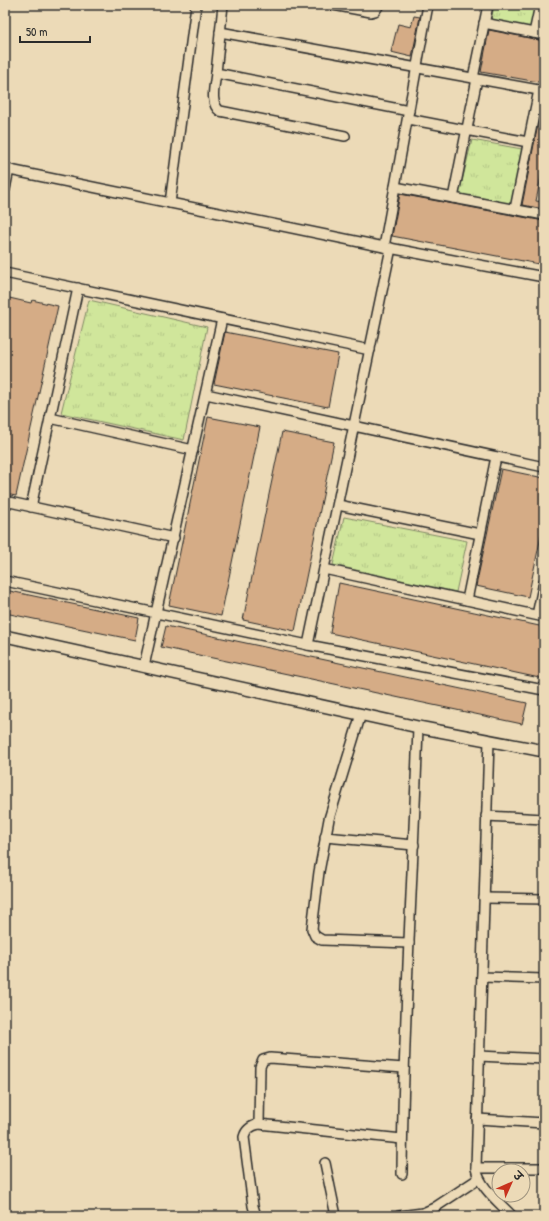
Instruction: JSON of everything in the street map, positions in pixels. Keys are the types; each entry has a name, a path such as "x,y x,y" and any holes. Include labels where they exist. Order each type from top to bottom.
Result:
{"street":[{"path":"170,203 196,5"},
{"path":"223,5 213,101 215,108 220,111 345,136"},
{"path":"333,5 371,12 375,11 379,5"},
{"path":"308,645 370,350 387,248 395,187 428,5"},
{"path":"452,198 466,130 488,5"},
{"path":"534,33 540,5"},
{"path":"484,23 544,35"},
{"path":"220,32 542,90 528,142 514,209"},
{"path":"216,73 408,115 466,130 528,142"},
{"path":"5,189 7,169 387,248 544,277"},
{"path":"395,187 544,215"},
{"path":"5,273 370,350"},
{"path":"31,507 78,288"},
{"path":"144,666 222,319"},
{"path":"206,394 544,467"},
{"path":"50,418 193,450"},
{"path":"466,600 496,457"},
{"path":"5,501 174,538"},
{"path":"338,504 480,534"},
{"path":"324,569 541,616 544,582"},
{"path":"5,581 308,645 544,690"},
{"path":"5,636 361,714 544,751"},
{"path":"361,714 329,819 325,837 312,929 315,936 322,940 409,943"},
{"path":"402,1174 404,1068 418,726"},
{"path":"489,740 476,1168 478,1179 512,1216"},
{"path":"486,816 544,819"},
{"path":"325,837 414,845"},
{"path":"484,898 544,899"},
{"path":"482,977 544,979"},
{"path":"479,1056 544,1059"},
{"path":"259,1124 260,1066 263,1060 270,1058 404,1068"},
{"path":"477,1119 544,1123"},
{"path":"256,1216 253,1206 244,1138 248,1129 253,1126 259,1124 402,1139"},
{"path":"326,1163 336,1216"},
{"path":"476,1168 544,1168"},
{"path":"399,1216 423,1214 478,1179"}],"green space":[{"path":"494,5 536,5 532,31 491,22"},
{"path":"472,140 522,149 511,205 459,194"},
{"path":"89,300 207,327 184,440 61,413"},
{"path":"344,517 467,541 456,592 333,565"}],"building":[{"path":"414,16 420,17 412,57 391,52 398,24 411,27"},
{"path":"489,30 544,41 544,83 481,72"},
{"path":"543,99 544,162 536,201 544,202 544,209 522,205"},
{"path":"400,194 544,221 544,265 392,236"},
{"path":"5,297 31,303 32,300 58,306 16,496 5,494 5,420 7,409 5,409"},
{"path":"225,332 338,354 328,407 214,384"},
{"path":"208,417 260,427 221,616 169,605"},
{"path":"282,432 334,442 295,631 243,620"},
{"path":"501,469 544,478 544,522 528,597 476,586"},
{"path":"339,583 544,627 544,679 330,633"},
{"path":"5,590 139,618 135,640 5,613"},
{"path":"166,626 527,703 522,724 161,647"}]}
